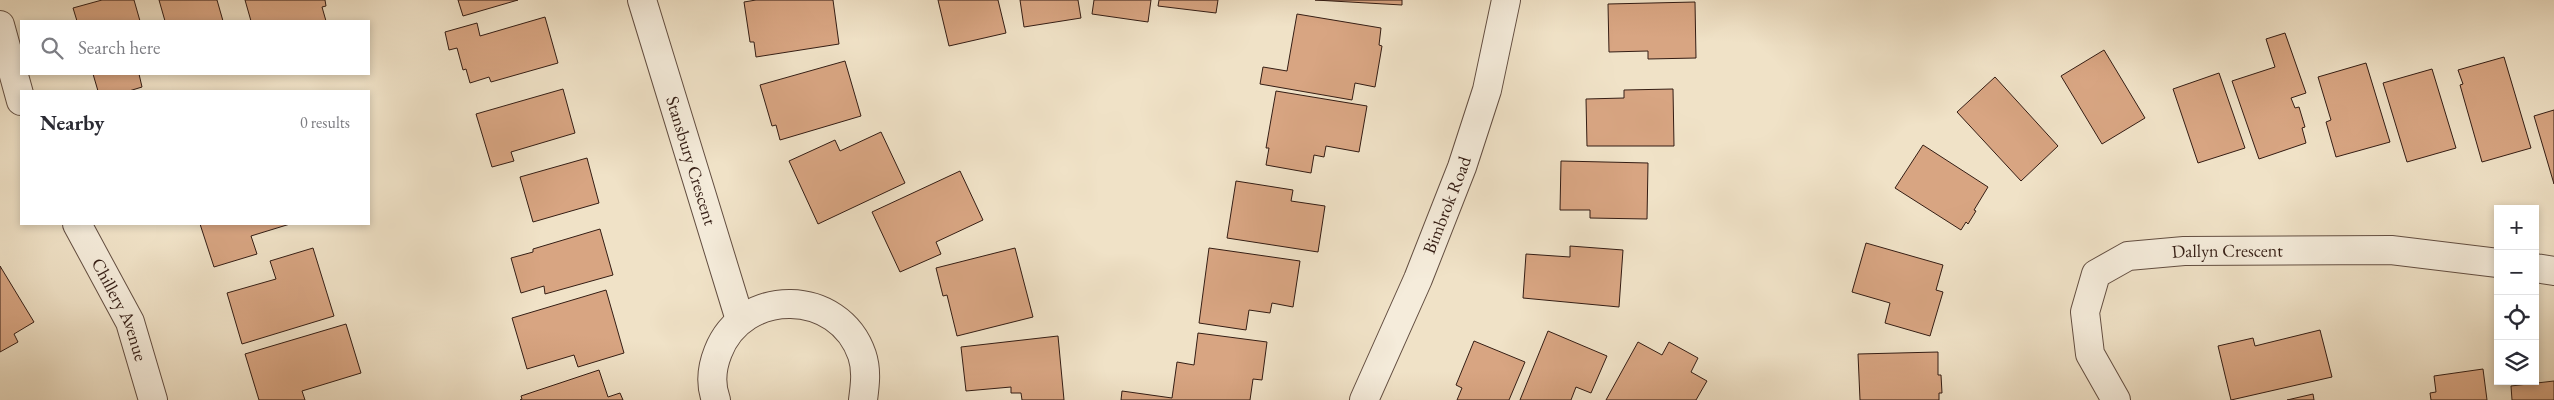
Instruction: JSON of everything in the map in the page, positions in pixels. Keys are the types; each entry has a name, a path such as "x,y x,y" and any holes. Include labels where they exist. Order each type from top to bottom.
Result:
{"street":[{"name":"Stansbury Crescent","path":"642,0 740,320"},
{"name":"Bimbrok Road","path":"1364,400 1418,279 1462,167 1487,90 1506,0"},
{"path":"0,25 20,97"},
{"name":"Chillery Avenue","path":"78,225 130,322 152,400"},
{"name":"Dallyn Crescent","path":"2116,400 2090,354 2085,312 2096,274 2128,256 2194,251 2391,250 2494,263"},
{"path":"2539,269 2554,271"},
{"path":"716,400 713,391 713,365 723,340 740,320 761,308 785,303 810,306 832,316 850,333 862,355 866,379 862,400"}],"building":[{"path":"102,0 134,0 140,20 77,20 73,8"},
{"path":"159,0 217,0 223,20 165,20"},
{"path":"245,0 325,0 326,6 322,7 326,20 251,20"},
{"path":"458,0 518,0 463,16"},
{"path":"756,0 833,0 839,44 756,57 754,42 750,42 744,2"},
{"path":"938,0 998,0 1006,33 949,46"},
{"path":"1020,0 1078,0 1081,18 1024,27"},
{"path":"1094,0 1151,0 1148,22 1092,14"},
{"path":"1159,0 1218,0 1216,13 1158,6"},
{"path":"1315,0 1402,0 1402,5"},
{"path":"1695,2 1696,58 1648,59 1648,51 1609,52 1608,4"},
{"path":"1297,14 1381,28 1379,45 1382,46 1375,87 1355,83 1352,100 1260,84 1263,67 1287,71"},
{"path":"545,17 558,63 491,82 489,77 470,83 466,69 463,70 457,48 449,50 445,32 477,23 480,36"},
{"path":"2285,33 2306,93 2291,98 2295,108 2299,107 2305,127 2302,128 2306,143 2259,159 2232,81 2275,67 2266,39"},
{"path":"2104,50 2145,118 2102,144 2061,76"},
{"path":"2504,57 2531,148 2482,162 2460,85 2463,84 2458,70"},
{"path":"845,61 861,116 780,140 776,125 772,126 760,85"},
{"path":"2366,63 2390,142 2336,157 2326,122 2331,120 2318,77"},
{"path":"2432,69 2456,148 2407,162 2383,83"},
{"path":"2219,73 2245,148 2198,163 2173,89"},
{"path":"93,75 139,75 142,87 132,90 98,90"},
{"path":"1995,77 2058,146 2021,181 1957,112"},
{"path":"563,89 575,133 511,152 514,161 492,167 476,114"},
{"path":"1673,89 1674,146 1587,146 1586,99 1624,98 1624,90"},
{"path":"1276,91 1367,106 1359,152 1326,146 1324,157 1314,155 1311,173 1266,165 1269,148 1266,148"},
{"path":"2554,110 2554,184 2534,116"},
{"path":"881,132 905,183 818,224 789,161 835,140 840,151"},
{"path":"1923,145 1988,187 1968,224 1966,222 1961,230 1895,188"},
{"path":"587,158 599,203 533,222 520,177"},
{"path":"1561,161 1648,163 1647,219 1590,218 1590,210 1560,210"},
{"path":"960,171 983,220 936,242 941,254 900,272 872,212"},
{"path":"1236,181 1293,190 1291,201 1325,206 1318,252 1227,238"},
{"path":"200,225 287,225 251,236 257,254 214,267"},
{"path":"600,229 613,275 545,294 544,286 521,293 511,258 533,252 533,249"},
{"path":"1866,243 1943,265 1936,290 1943,292 1930,336 1885,323 1890,303 1852,292"},
{"path":"1570,246 1623,250 1619,307 1523,298 1526,254 1570,257"},
{"path":"313,248 334,316 242,344 227,293 276,279 270,261"},
{"path":"1015,248 1033,317 957,336 947,295 943,296 936,268"},
{"path":"1209,248 1300,261 1293,307 1272,303 1270,313 1249,310 1246,330 1199,323"},
{"path":"0,266 34,322 14,334 18,342 0,352"},
{"path":"606,290 624,353 578,367 574,355 527,369 512,318"},
{"path":"346,324 361,373 302,391 305,400 259,400 245,354"},
{"path":"2320,330 2332,377 2231,400 2218,346 2253,338 2255,346"},
{"path":"1548,331 1607,356 1591,393 1576,387 1571,400 1520,400"},
{"path":"1198,333 1267,342 1262,380 1253,379 1250,400 1121,400 1122,391 1172,398 1177,362 1194,365"},
{"path":"1058,336 1064,400 1022,400 1021,393 1011,393 1011,387 966,391 961,347"},
{"path":"1474,341 1525,362 1509,400 1457,400 1462,388 1456,385"},
{"path":"1638,342 1662,355 1669,342 1698,358 1691,372 1707,381 1696,400 1606,400"},
{"path":"1938,352 1938,375 1941,375 1942,393 1939,393 1939,400 1860,400 1858,354"},
{"path":"2483,369 2487,400 2431,400 2430,393 2436,392 2434,376"},
{"path":"599,370 608,397 620,393 623,400 520,400 522,399 521,396"},
{"path":"2554,381 2554,400 2512,400 2511,386 2539,385 2539,383"},
{"path":"2313,394 2314,400 2287,400"}]}
